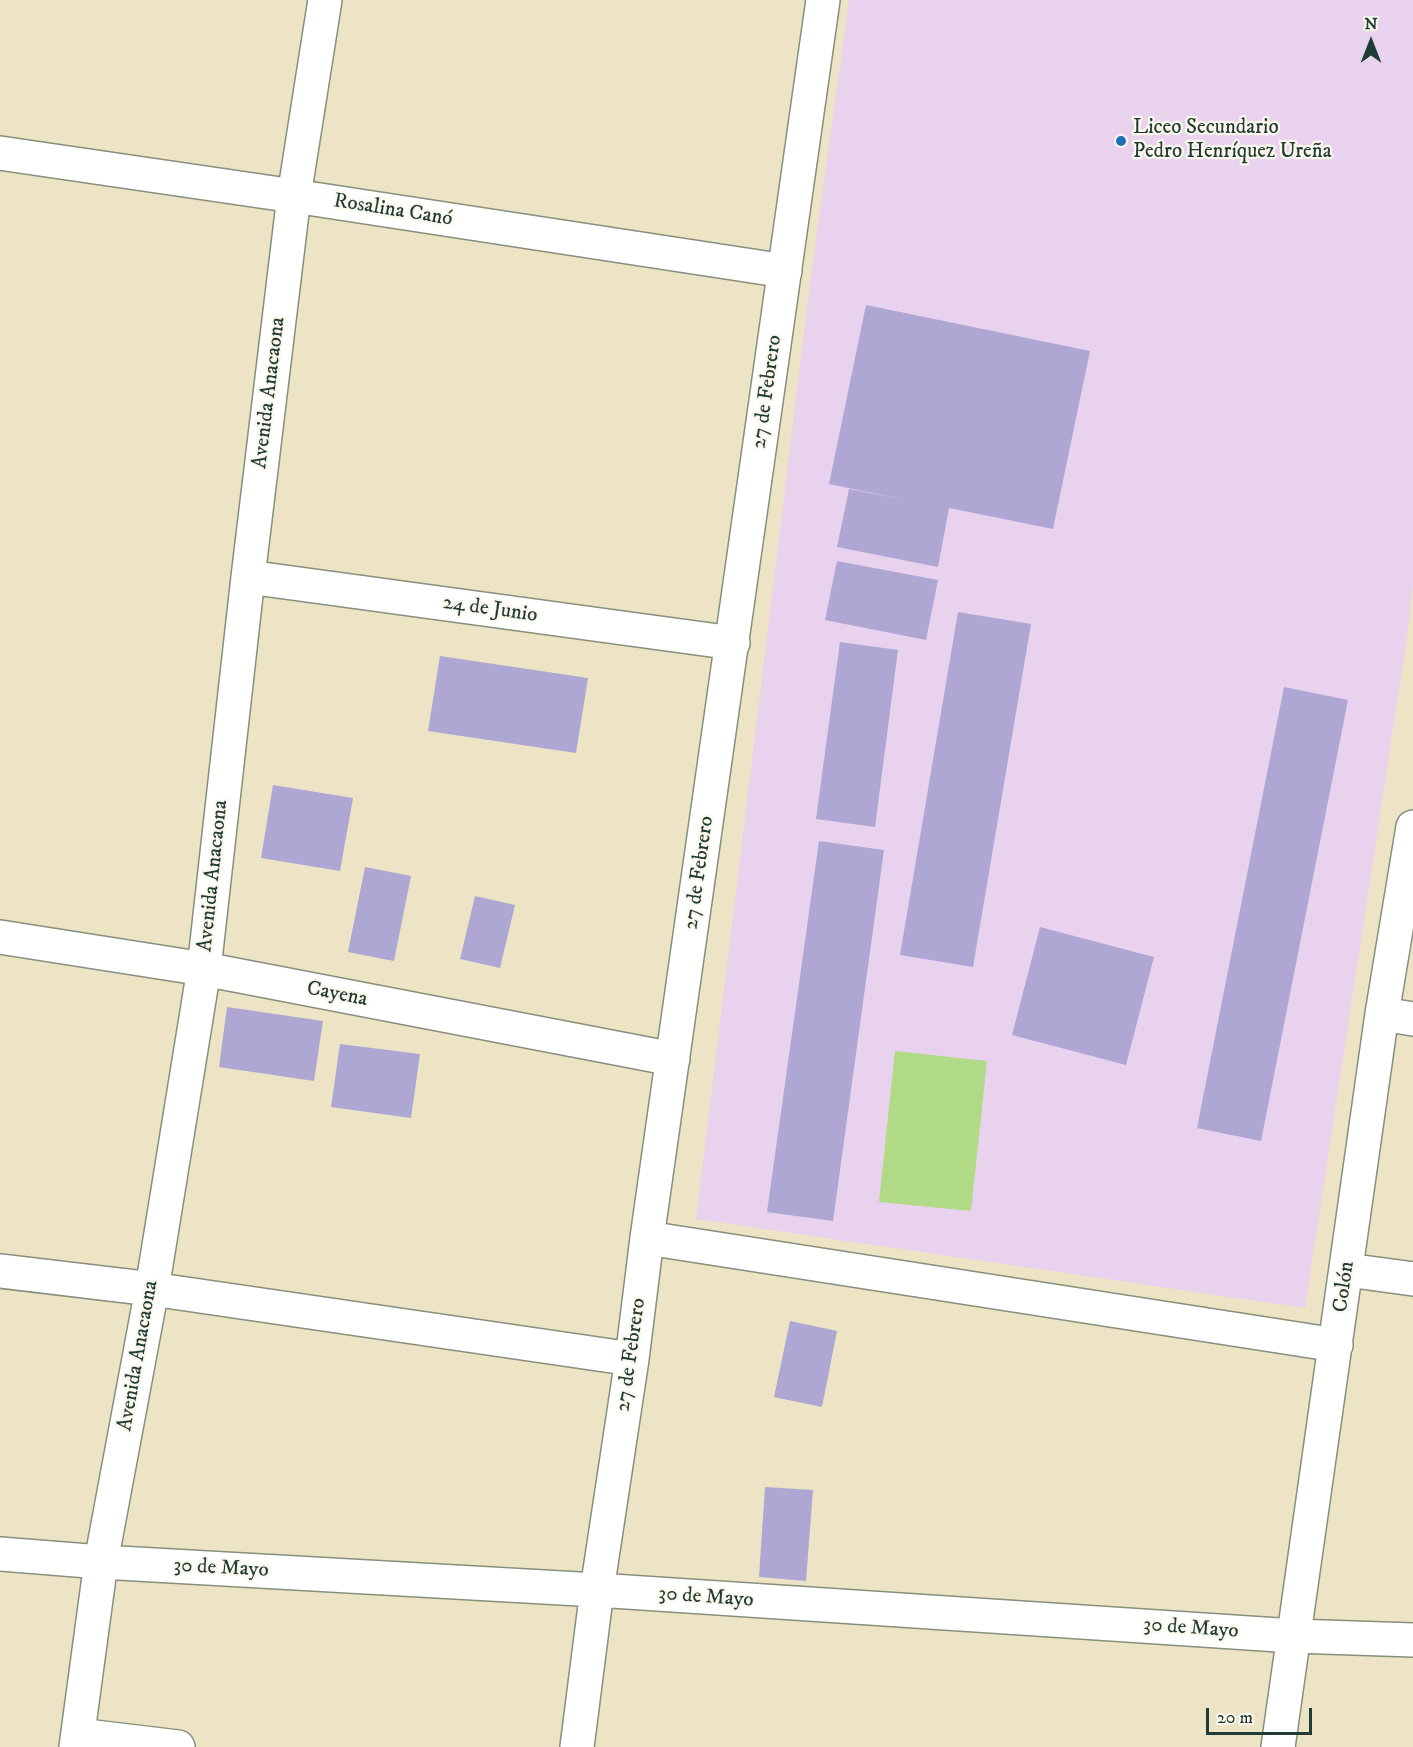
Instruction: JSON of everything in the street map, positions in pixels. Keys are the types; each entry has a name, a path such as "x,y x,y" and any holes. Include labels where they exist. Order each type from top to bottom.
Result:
{"street":[{"name":"Avenida Anacaona","path":"77,1741 101,1562 152,1289 204,969 294,195 325,0"},
{"name":"27 de Febrero","path":"577,1747 597,1590 632,1359 647,1238 823,0"},
{"name":"Rosalina Canó","path":"0,153 294,195 785,272"},
{"name":"24 de Junio","path":"248,577 733,643"},
{"name":"Colón","path":"1278,1747 1347,1270 1398,1017 1413,828"},
{"name":"Cayena","path":"0,937 204,969 674,1059"},
{"path":"647,1238 1336,1345"},
{"path":"1347,1270 1413,1280"},
{"path":"0,1271 152,1289 632,1359"},
{"name":"30 de Mayo","path":"0,1554 101,1562 597,1590 1294,1636 1413,1640"},
{"path":"77,1741 178,1747"}],"shaded area":[{"path":"849,0 1413,0 1413,585 1305,1308 696,1219 810,283"}],"green space":[{"path":"895,1051 987,1061 971,1211 879,1202"}],"building":[{"path":"866,305 1090,351 1053,529 949,508 938,567 837,547 849,489 906,500 829,484"},
{"path":"837,561 938,580 926,640 825,620"},
{"path":"958,612 1031,624 973,967 900,955"},
{"path":"840,642 898,650 875,827 816,819"},
{"path":"440,656 588,678 576,753 428,731"},
{"path":"1284,687 1348,700 1261,1141 1197,1128"},
{"path":"273,785 353,798 340,871 261,858"},
{"path":"819,841 884,850 833,1221 767,1212"},
{"path":"365,867 411,876 394,961 348,952"},
{"path":"475,896 515,905 500,968 460,959"},
{"path":"1040,927 1154,957 1126,1065 1012,1035"},
{"path":"227,1007 323,1021 314,1081 219,1067"},
{"path":"340,1044 420,1054 411,1118 331,1107"},
{"path":"790,1321 837,1331 822,1407 774,1397"},
{"path":"765,1487 813,1490 806,1581 759,1577"}],"place":[{"name":"Liceo Secundario Pedro Henríquez Ureña","path":"1121,141"}]}
